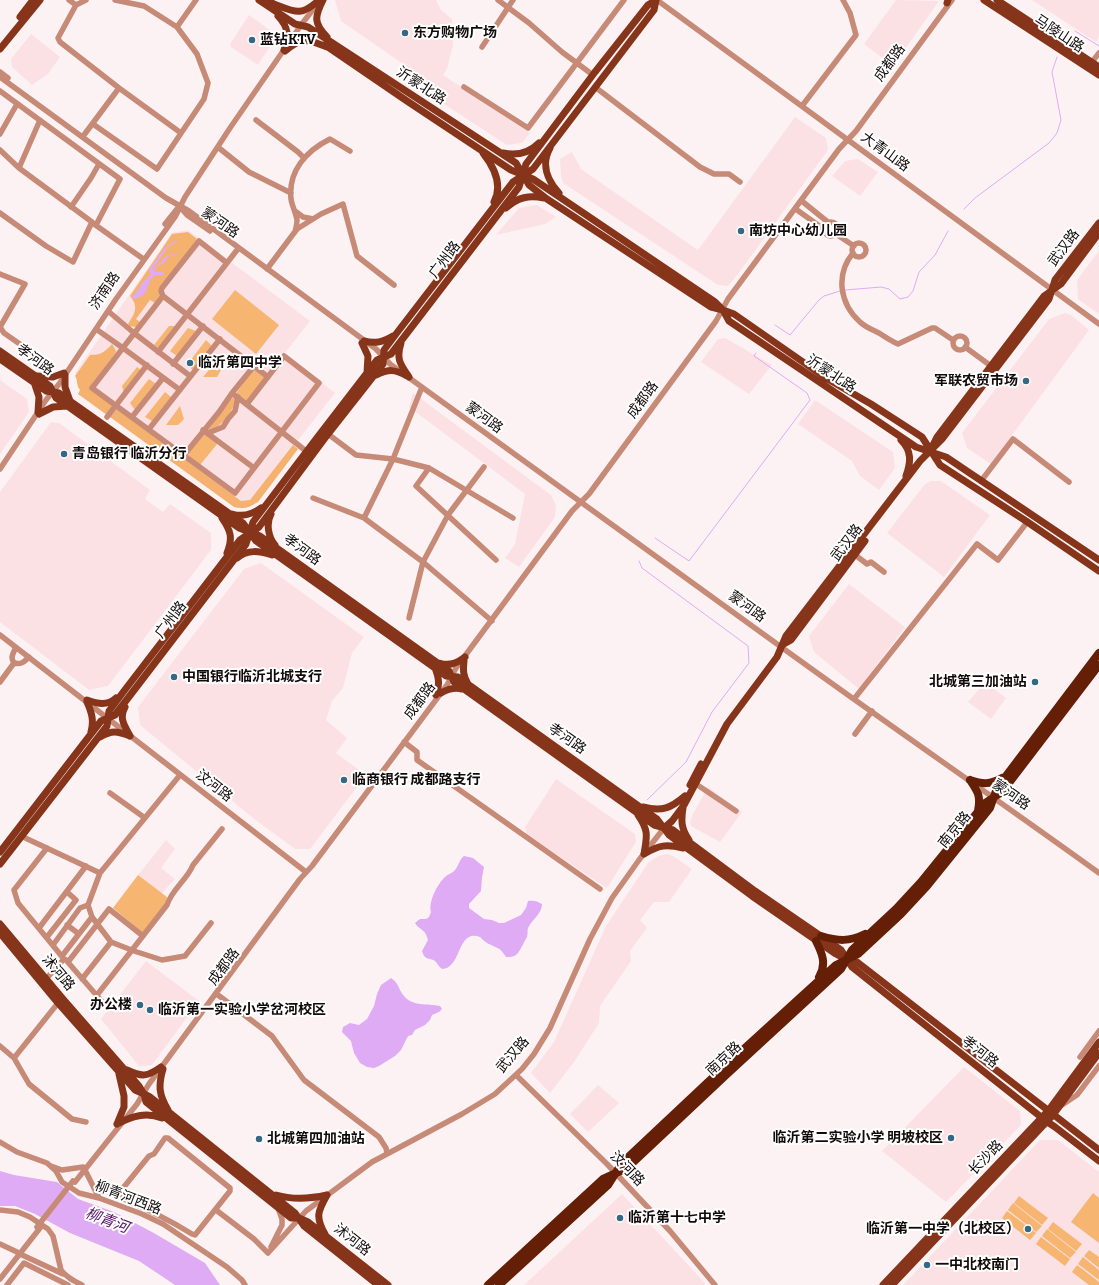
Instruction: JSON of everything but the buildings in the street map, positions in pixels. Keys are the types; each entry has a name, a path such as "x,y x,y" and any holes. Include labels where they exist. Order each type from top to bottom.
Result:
{"highway":[{"name":"南京路","path":"499,1285 608,1185 622,1163 722,1069 836,965 858,954 901,914 927,886 990,808 997,788 1006,775 1099,653"},
{"name":"南京路","path":"488,1285 603,1179 627,1168 841,969 852,950 896,909 921,882 985,803 1002,792 1099,665"},
{"path":"970,780 981,784 989,784 1006,775"},
{"path":"970,780 980,796 977,813"},
{"path":"816,983 823,970 824,961 819,938 846,940 857,938 873,930"}],"main road":[{"path":"0,43 33,0"},
{"path":"0,49 40,0"},
{"name":"沂蒙北路","path":"259,0 270,3 298,20 306,31 499,152 516,164 529,185 547,199 711,307 734,314 826,378 871,404 922,437 940,465 1099,571"},
{"path":"270,3 294,12 302,12 321,0"},
{"path":"321,0 317,12 318,26 332,47"},
{"name":"广州路","path":"555,132 593,75 648,5 656,0"},
{"name":"广州路","path":"0,864 107,726 110,711 127,694 228,561 240,540 259,526 306,451 377,360 391,354 399,337 490,217 513,182 523,175 526,164 595,87 654,10 656,0"},
{"name":"马陵山路","path":"984,0 1099,75"},
{"name":"马陵山路","path":"997,0 1099,67"},
{"path":"270,3 288,31 288,40 284,51"},
{"path":"284,51 301,40 309,40 332,47"},
{"name":"沂蒙北路","path":"332,47 407,101 511,170 534,179 715,302 723,310 729,321 890,430 916,447 946,457 1099,560"},
{"path":"499,152 519,154 529,151 555,132"},
{"path":"555,132 548,152 546,172 550,182 567,202"},
{"path":"479,148 495,171 498,184 496,199 490,217"},
{"path":"490,217 513,201 525,196 536,196 547,199"},
{"name":"武汉路","path":"664,828 668,819 685,796 724,722 786,636 900,486 920,461 942,439 1049,299 1056,280 1099,223"},
{"name":"武汉路","path":"664,828 672,822 684,805 727,724 777,657 780,646 790,640 923,464 938,437 1044,296 1061,284 1099,233"},
{"path":"367,373 368,356 363,342 378,343 399,337 398,357 400,365 409,377"},
{"name":"孝河路","path":"0,351 35,379 46,391 53,392 56,398 68,403 224,514 239,528 260,536 282,555 437,666 446,676 458,677 467,688 637,809 654,825 664,828 669,835 690,847 752,896 819,938 847,960 852,967 912,1015 1044,1120 1099,1161"},
{"name":"广州路","path":"271,505 374,376 383,364 384,357"},
{"name":"孝河路","path":"0,359 35,379"},
{"path":"374,376 389,370 396,370 409,377"},
{"path":"65,374 65,387 68,403 52,407 39,413 39,397 35,379 65,374"},
{"path":"890,430 905,444 910,456 910,464 900,486"},
{"path":"228,561 231,536 224,514 247,515 271,505"},
{"path":"271,505 268,520 269,530 272,542 282,555"},
{"path":"228,561 252,551 282,555"},
{"path":"464,659 463,672 467,688 450,689 439,694 437,666 453,664 464,659"},
{"path":"87,701 96,704 103,704 112,702 127,694"},
{"path":"127,694 121,718 130,736"},
{"path":"87,701 93,717 93,725 90,736"},
{"name":"广州路","path":"0,852 101,721 108,718"},
{"path":"98,738 112,731 130,736"},
{"path":"644,854 647,831 637,809 660,810 672,806 685,796"},
{"path":"644,854 654,848 664,845 690,847 682,825 681,817 684,805"},
{"path":"0,920 1,928"},
{"name":"沭河路","path":"1,928 46,979 121,1070"},
{"name":"沭河路","path":"1,928 58,1003 121,1070 139,1086 144,1094 169,1117 278,1208 291,1218 299,1218 308,1222 388,1285"},
{"name":"孝河路","path":"847,960 857,962 1099,1150"},
{"name":"长沙路","path":"892,1285 1050,1113 1099,1042"},
{"name":"长沙路","path":"1050,1113 1059,1107 1099,1053"},
{"path":"1080,1057 1082,1065"},
{"path":"120,1123 124,1108 121,1070 145,1076 162,1068"},
{"path":"120,1123 130,1118 142,1115 169,1117 159,1089 162,1068"},
{"name":"沭河路","path":"169,1117 295,1212 304,1226 378,1285"},
{"name":"长沙路","path":"883,1285 1044,1120"},
{"path":"272,1194 288,1198 316,1198 327,1195"},
{"path":"326,1237 318,1217 319,1208 327,1195"}],"street":[{"path":"69,0 76,5"},
{"path":"86,0 76,5 58,38 60,42 119,88 182,133"},
{"path":"93,124 157,169 204,100 208,83 198,54 177,28 144,6 115,0"},
{"path":"177,28 196,0"},
{"name":"济南路","path":"65,374 175,217 194,183 296,35 301,25 321,0"},
{"path":"498,0 530,22 562,52 593,75"},
{"path":"482,47 513,0"},
{"path":"464,87 528,128 624,0"},
{"name":"大青山路","path":"656,0 1099,324"},
{"path":"802,106 856,35 850,13 843,0"},
{"name":"成都路","path":"162,1068 291,891 312,866 451,676 574,513 587,492 714,319 731,301 841,151 853,130 950,1"},
{"name":"济南路","path":"0,469 48,402 53,392 142,258 172,214 180,206 284,51"},
{"path":"1092,62 1099,53"},
{"name":"蒙河路","path":"0,72 180,206 187,215 363,342"},
{"name":"蒙河路","path":"0,77 166,198 189,211 363,342 374,352 384,357 390,364 581,503 1099,873"},
{"path":"595,87 700,167 714,174 729,174 740,182"},
{"path":"84,135 119,88"},
{"path":"0,91 120,179 73,262 46,246 0,213"},
{"path":"0,134 17,104"},
{"path":"19,168 40,120"},
{"path":"256,120 303,157"},
{"path":"295,232 297,221 291,201 290,185 303,157 320,144 330,139 350,151"},
{"name":"成都路","path":"723,310 728,299 838,149 847,140"},
{"path":"219,148 249,172 291,193"},
{"path":"0,150 19,168 142,258"},
{"path":"71,207 99,164"},
{"path":"803,202 829,223 834,222 837,225 838,230 836,234"},
{"path":"267,269 297,229 321,214 343,204 357,256 394,285"},
{"path":"797,210 825,230 828,235 833,236 836,234 854,246"},
{"path":"295,211 303,217 313,219"},
{"path":"825,230 826,225 829,223"},
{"path":"227,263 199,241 161,291 164,296 268,377"},
{"path":"853,253 860,257 864,255 866,251 865,246 862,244 857,244 854,246"},
{"path":"854,246 853,253 842,272 842,287 849,309 862,323 898,344 935,328 953,340 956,349 961,350 965,347"},
{"path":"158,352 237,250"},
{"path":"0,274 25,284 0,327 2,335 37,356"},
{"path":"164,296 92,388 235,493 319,383 284,356 247,404"},
{"path":"108,311 190,376"},
{"path":"173,364 203,326"},
{"path":"96,329 180,390"},
{"path":"953,340 957,337 964,338 966,342 965,347"},
{"path":"149,429 220,339"},
{"path":"965,347 991,366"},
{"path":"107,417 147,366"},
{"path":"184,455 206,431 232,392 254,366"},
{"path":"132,417 163,378"},
{"path":"364,518 393,458 422,387"},
{"path":"232,392 306,451"},
{"path":"206,431 223,427 235,411 238,397"},
{"name":"济南路","path":"0,472 39,413"},
{"path":"206,431 254,468"},
{"path":"328,434 356,455 393,458 429,468 513,518"},
{"path":"981,481 1013,439 1069,482"},
{"path":"409,618 423,562 448,515 484,467"},
{"path":"429,468 416,486 496,560"},
{"path":"313,498 364,518 423,562 492,621"},
{"name":"成都路","path":"464,659 572,512 581,503"},
{"path":"854,699 977,544 998,560 1025,525 1026,521"},
{"path":"854,554 868,564 871,562 884,572"},
{"name":"汶河路","path":"0,634 87,701"},
{"name":"汶河路","path":"0,634 306,872"},
{"path":"14,663 12,655 16,647"},
{"path":"14,663 23,663 29,657"},
{"path":"0,682 14,663"},
{"name":"成都路","path":"19,1253 135,1102 144,1094 149,1084 218,995 302,881 310,864 439,694"},
{"path":"855,734 872,711"},
{"path":"404,742 417,752 417,760 600,889"},
{"path":"180,775 100,873 88,904 92,917 111,942 162,960 185,956 211,922"},
{"path":"696,784 736,811"},
{"path":"110,793 145,818"},
{"name":"武汉路","path":"268,1253 306,1210 372,1162 495,1094 516,1075 534,1054 550,1028 590,939 612,898 664,828"},
{"path":"97,995 168,905 169,897 191,871 193,865 222,829"},
{"path":"21,836 100,873"},
{"path":"47,848 14,890 18,903 105,1005"},
{"path":"39,928 86,866"},
{"path":"47,937 76,900 67,892"},
{"path":"53,945 80,908 88,904"},
{"path":"46,979 98,924 109,909 143,936"},
{"path":"65,959 79,934 92,917"},
{"path":"68,925 79,934"},
{"path":"82,979 111,942"},
{"path":"218,995 272,1036 304,1080 379,1137 386,1148 387,1153"},
{"path":"14,1058 58,1003"},
{"path":"1080,1057 1099,1031"},
{"path":"0,1046 14,1058 29,1084 72,1118 86,1122"},
{"path":"1059,1107 1077,1095 1099,1066"},
{"name":"汶河路","path":"516,1075 607,1164 670,1231 715,1285"},
{"path":"165,1138 168,1138 230,1188 230,1191 216,1210 195,1235 144,1207 119,1197 119,1193 149,1156 154,1154 165,1138"},
{"path":"0,1142 17,1152 62,1170 84,1168 99,1198"},
{"name":"柳青河西路","path":"51,1166 56,1171 62,1182 79,1193 99,1198 142,1214 163,1224 227,1267 242,1280 245,1285"},
{"path":"216,1210 254,1239 268,1253 282,1226 282,1219 278,1208"},
{"path":"0,1210 18,1212 30,1217 48,1229 53,1236 59,1264 64,1274"},
{"path":"0,1244 64,1274 82,1285"},
{"path":"0,1274 19,1253"},
{"path":"0,1279 19,1253"},
{"path":"7,1285 24,1263 68,1285"}],"shaded area":[{"name":"东方购物广场","path":"335,0 436,0 441,10 452,19 453,45 447,69 443,75 530,133 522,143 507,145 430,95 435,86 341,21"},
{"path":"896,0 939,1 893,66 864,44"},
{"path":"1032,0 1099,0 1099,37 1096,42"},
{"path":"249,15 274,33 274,40 258,65 231,47 230,44"},
{"path":"31,34 60,57 48,74 32,85 12,67 11,59"},
{"path":"795,117 826,138 828,150 728,286 718,285 563,183 561,176 560,159 572,152 581,169 698,250"},
{"path":"858,159 878,172 860,196 832,176 845,161"},
{"path":"537,205 556,217 545,224 496,235 519,208"},
{"name":"临沂第四中学","path":"188,230 310,321 285,353 335,393 251,500 241,502 83,389 75,373 172,233"},
{"path":"188,232 197,239 155,303 150,300 136,319 140,322 136,327 129,326 128,324 135,310 133,300 130,296 172,234"},
{"path":"1099,251 1099,314 1078,299 1077,280"},
{"path":"235,290 279,325 256,354 212,319"},
{"name":"军联农贸市场","path":"1065,313 1071,315 1089,330 991,464 967,448 962,433 1049,319"},
{"path":"169,326 176,326 159,348 154,345"},
{"path":"188,328 196,331 177,356 170,351"},
{"path":"725,338 772,365 749,394 701,362 718,339"},
{"path":"206,340 212,346 193,370 187,365"},
{"path":"112,344 116,351 114,355 91,385 91,390 113,406 107,415 78,394 80,390 75,376 90,355 102,352"},
{"path":"218,359 221,370 217,377 203,377"},
{"path":"137,367 141,370 124,393 122,386"},
{"path":"255,370 264,377 264,379 245,401 237,394 237,392 252,371"},
{"path":"149,379 156,384 135,410 130,403"},
{"path":"0,380 27,399 29,412 0,454"},
{"path":"165,392 171,397 152,421 145,417"},
{"path":"413,393 551,495 556,505 555,517 519,567 505,558 515,544 525,494 409,407"},
{"path":"234,397 236,398 235,403 227,418 215,428 210,431 208,430 231,399"},
{"path":"815,400 893,452 895,468 879,490 860,476 852,461 798,424"},
{"path":"180,406 184,419 178,425 166,425"},
{"path":"117,409 241,501 250,500 293,445 298,449 258,502 247,508 238,508 234,507 110,417"},
{"path":"51,422 59,423 150,490 145,499 163,512 170,504 211,533 211,550 108,686 89,690 0,622 0,492"},
{"path":"206,433 218,443 200,465 189,456 188,453"},
{"path":"931,481 941,481 990,515 944,577 887,533 925,484"},
{"path":"261,563 364,637 352,653 343,688 332,701 326,720 347,738 336,753 366,775 310,849 295,849 253,818 140,725 138,707 244,569"},
{"path":"849,584 905,627 859,689 814,652 809,636"},
{"path":"985,682 1006,698 991,719 968,702"},
{"path":"556,779 635,834 636,842 607,888 527,835 525,827"},
{"path":"708,787 742,812 720,842 691,826 690,822"},
{"path":"166,840 175,849 161,868 175,879 161,894 138,875"},
{"path":"667,854 673,856 692,869 669,902 654,902 640,920 647,928 630,951 631,961 600,1006 599,1023 574,1062 550,1093 531,1073 554,1042 606,926 648,863 658,856"},
{"path":"138,875 167,897 165,904 143,933 113,908"},
{"name":"临沂第一实验小学岔河校区","path":"146,961 199,1001 152,1065 139,1066 101,1019"},
{"name":"临沂第二实验小学 明坡校区","path":"964,1067 1020,1111 1021,1125 946,1202 882,1151"},
{"path":"598,1085 619,1103 588,1132 570,1114"},
{"name":"临沂第一中学（北校区）","path":"1040,1140 1058,1140 1099,1172 1099,1285 903,1285"},
{"path":"1093,1193 1099,1198 1099,1243 1071,1222"},
{"name":"临沂第十七中学","path":"622,1194 705,1283 704,1285 524,1285"},
{"path":"1019,1196 1048,1218 1042,1225 1014,1203"},
{"path":"1013,1203 1042,1226 1036,1232 1008,1210"},
{"path":"1007,1211 1036,1233 1030,1240 1002,1218"},
{"path":"1053,1222 1082,1244 1076,1251 1048,1229"},
{"path":"1047,1229 1076,1252 1070,1258 1042,1236"},
{"path":"1041,1237 1070,1259 1065,1266 1036,1244"},
{"path":"1089,1250 1099,1257 1099,1268 1084,1256"},
{"path":"1083,1257 1099,1270 1099,1280 1078,1264"},
{"path":"1077,1265 1099,1282 1099,1285 1089,1285 1072,1272"}],"water":[{"path":"176,240 177,241 168,247 152,269 153,270 166,256 182,252 168,257 164,263 156,267 155,272 163,272 164,275 155,275 150,280 145,293 134,299 132,297 151,274 149,271 150,268 165,248"},
{"path":"464,856 473,858 484,867 481,891 469,904 469,908 484,919 504,923 521,915 526,908 528,901 539,902 542,904 542,907 541,911 528,928 527,937 516,955 506,957 498,948 487,943 480,937 473,936 467,938 463,943 453,962 448,967 442,969 435,961 426,958 423,954 422,951 428,940 424,931 415,923 420,919 426,919 429,917 432,899 436,889 445,877 455,870"},
{"path":"391,978 396,982 404,996 412,1002 440,1006 442,1009 432,1015 430,1020 425,1025 415,1030 412,1035 408,1036 401,1050 395,1056 374,1068 367,1067 360,1063 354,1053 351,1041 342,1032 343,1027 350,1023 359,1025 367,1019 374,1006 381,985"},
{"name":"柳青河","path":"0,1171 14,1175 57,1182 78,1199 114,1212 205,1263 220,1285 175,1285 139,1261 70,1233 35,1214 15,1206 0,1206"}],"waterway":[{"path":"1075,31 1099,46"},
{"path":"964,209 975,198 1049,143 1057,133 1061,120 1052,72 1057,57"},
{"path":"845,290 881,287 889,289 900,299 908,297 913,291 919,272 935,255 948,231"},
{"path":"775,325 790,335 819,300 824,296 840,291"},
{"path":"655,538 689,561 810,400 807,393 754,356 756,353"},
{"path":"639,561 642,568 748,646 749,663 712,712 686,762 647,800"}],"place":[{"name":"东方购物广场","path":"405,33"},
{"name":"蓝钻KTV","path":"252,40"},
{"name":"南坊中心幼儿园","path":"741,231"},
{"name":"临沂第四中学","path":"190,363"},
{"name":"军联农贸市场","path":"1026,381"},
{"name":"青岛银行 临沂分行","path":"64,454"},
{"name":"中国银行临沂北城支行","path":"174,677"},
{"name":"北城第三加油站","path":"1035,682"},
{"name":"临商银行 成都路支行","path":"344,780"},
{"name":"办公楼","path":"140,1005"},
{"name":"临沂第一实验小学岔河校区","path":"150,1010"},
{"name":"临沂第二实验小学 明坡校区","path":"951,1138"},
{"name":"北城第四加油站","path":"259,1139"},
{"name":"临沂第十七中学","path":"620,1218"},
{"name":"临沂第一中学（北校区）","path":"1028,1229"},
{"name":"一中北校南门","path":"927,1265"}]}
